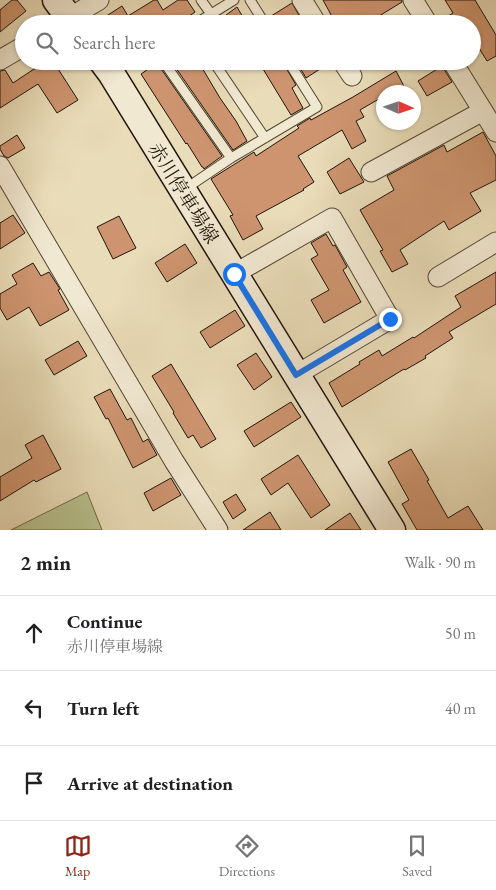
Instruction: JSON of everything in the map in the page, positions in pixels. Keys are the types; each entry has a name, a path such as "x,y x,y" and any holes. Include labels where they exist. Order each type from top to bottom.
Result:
{"main road":[{"name":"赤川停車場線","path":"118,70 183,191 392,530"}],"street":[{"path":"67,15 99,0"},
{"path":"302,0 311,15"},
{"path":"413,0 422,15"},
{"path":"458,70 496,132"},
{"path":"371,172 483,111"},
{"path":"0,166 174,461 218,530"},
{"path":"234,274 332,218 390,319 296,375"},
{"path":"438,277 496,242"}],"lane":[{"path":"201,0 211,14 234,0"},
{"path":"250,0 259,15"},
{"path":"169,70 231,158"},
{"path":"219,70 265,138"},
{"path":"183,191 231,158 317,107 294,70"}],"green space":[{"path":"87,492 102,530 11,530"}],"building":[{"path":"12,0 17,0 26,11 21,15 15,15 15,20 0,32 0,10"},
{"path":"154,0 157,0 163,10 178,0 187,0 195,12 191,15 130,15"},
{"path":"323,0 402,0 402,2 381,15 331,15"},
{"path":"445,0 475,0 496,35 496,56 487,61 481,51 481,15 450,15 453,13"},
{"path":"292,3 299,15 273,15"},
{"path":"122,6 127,15 108,15"},
{"path":"237,7 242,15 226,15"},
{"path":"5,70 13,83 32,70 59,70 78,100 57,113 38,84 0,108 0,71"},
{"path":"147,70 162,70 222,156 204,169 202,167 141,74"},
{"path":"177,70 203,70 247,141 233,150"},
{"path":"264,70 287,70 296,85 292,88 303,108 291,115"},
{"path":"301,70 318,70 306,78"},
{"path":"436,70 444,70 452,82 427,96 418,81"},
{"path":"396,71 403,85 376,85 376,101 360,110 364,117 356,121 366,141 352,149 342,130 298,156 314,182 304,190 256,216 263,229 243,240 230,216 233,215 211,179 254,152 256,156 299,128 297,126 310,118 311,120"},
{"path":"483,132 496,156 496,180 470,193 481,211 449,230 444,221 400,250 408,264 392,272 380,251 383,250 360,210 394,190 387,176 444,145 447,152"},
{"path":"17,135 25,148 8,158 4,156 0,146"},
{"path":"349,158 364,182 340,194 327,172"},
{"path":"13,215 25,233 0,249 0,223"},
{"path":"119,216 136,248 113,259 97,227"},
{"path":"326,234 333,246 335,245 347,267 343,270 361,302 324,323 311,300 329,290 311,259 318,255 311,243"},
{"path":"185,244 197,263 167,282 155,263"},
{"path":"33,263 41,276 49,272 60,289 58,290 69,310 40,326 29,307 7,320 0,308 0,294 17,284 12,275"},
{"path":"496,272 496,304 449,332 453,338 425,356 426,358 404,369 342,407 329,383 379,350 382,356 414,338 461,307 455,296"},
{"path":"235,310 245,326 210,348 200,332"},
{"path":"78,341 87,356 54,375 45,360"},
{"path":"256,353 272,377 254,390 237,365"},
{"path":"171,364 216,439 201,448 193,435 188,438 152,376"},
{"path":"110,389 127,420 131,418 143,442 148,439 157,455 133,468 108,418 106,419 94,397"},
{"path":"291,402 301,417 254,447 244,431"},
{"path":"43,435 61,469 36,482 34,480 0,501 0,477 32,458 25,445"},
{"path":"411,449 448,518 468,506 483,530 417,530 402,504 409,500 388,462"},
{"path":"298,455 330,505 311,518 288,483 271,495 261,479"},
{"path":"171,478 181,495 153,511 144,493"},
{"path":"236,494 246,510 233,519 223,502"},
{"path":"270,512 281,530 243,530"},
{"path":"350,513 361,530 325,530"}],"route":[{"path":"234,274 296,375 390,319"}]}
